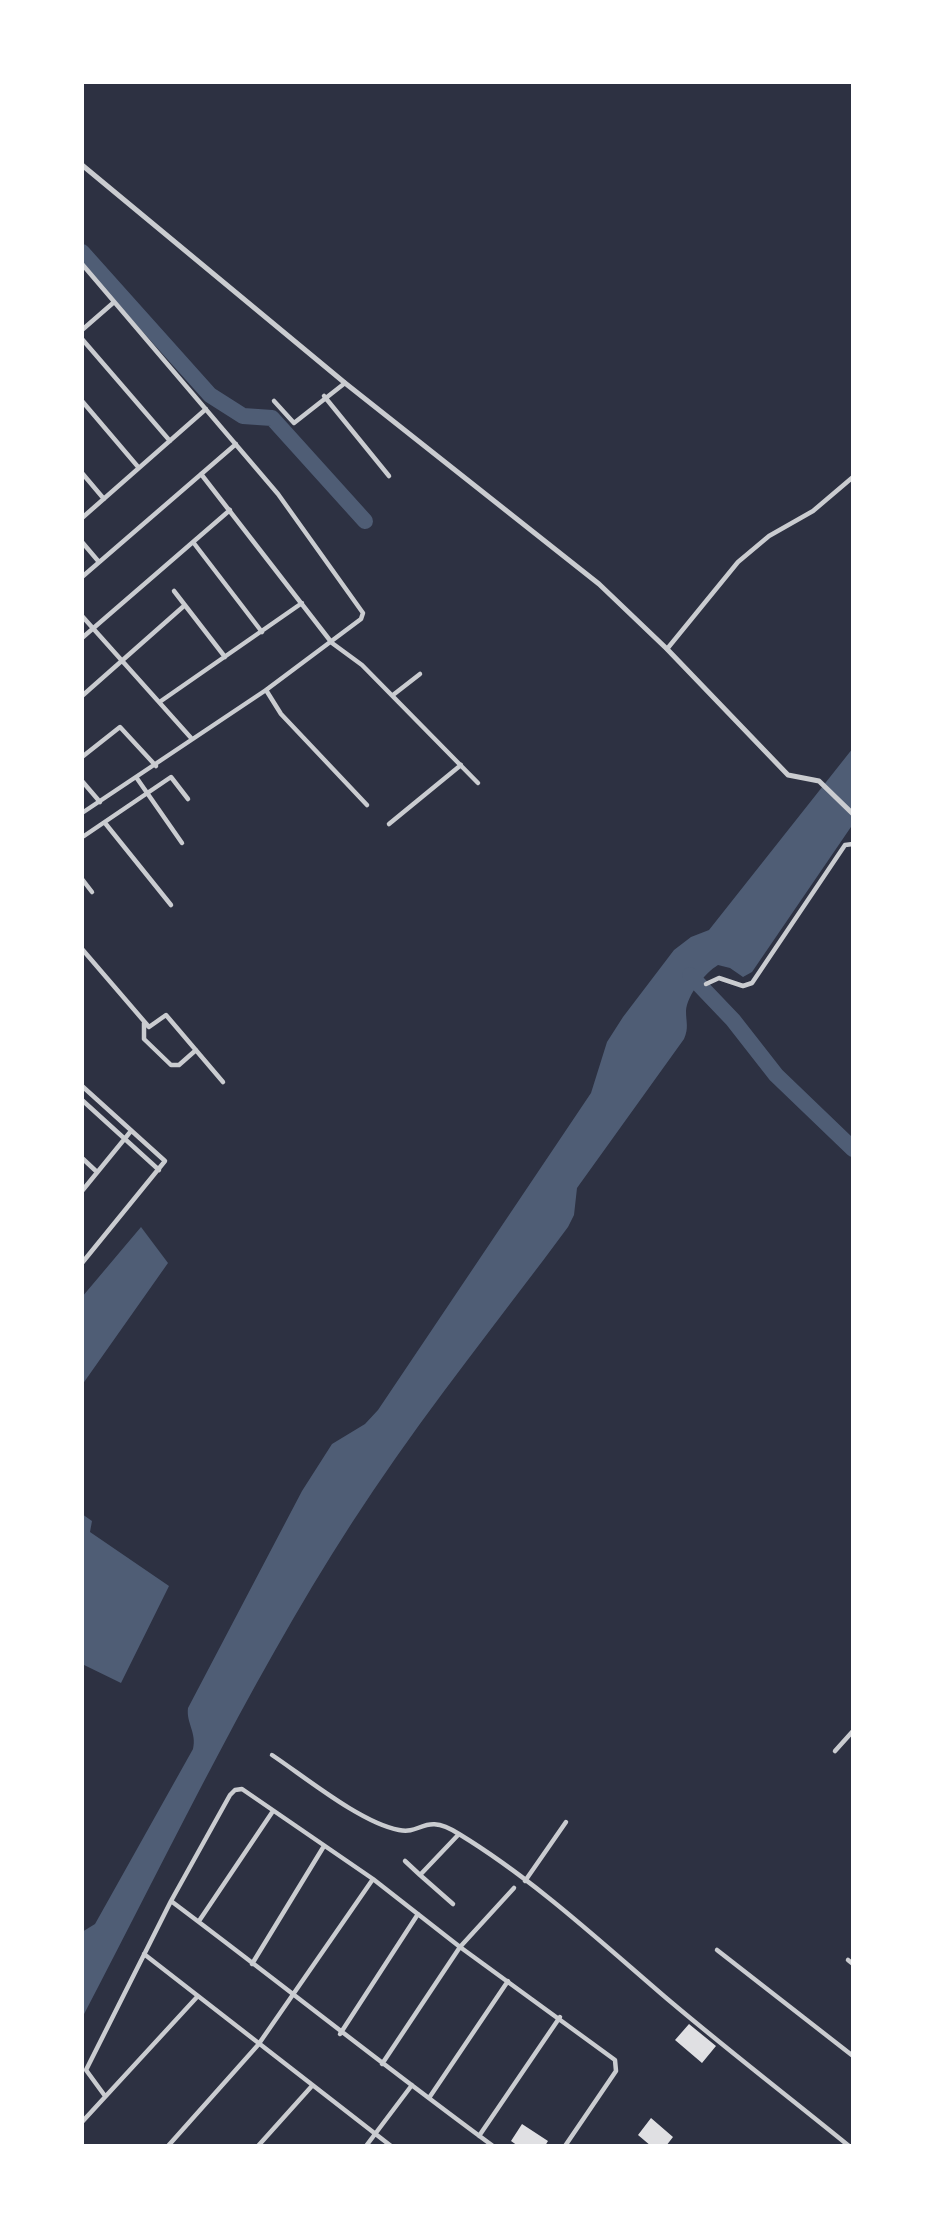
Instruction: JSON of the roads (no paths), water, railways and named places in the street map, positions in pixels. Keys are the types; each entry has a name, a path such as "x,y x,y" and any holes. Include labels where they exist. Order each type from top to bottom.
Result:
{"street":[{"path":"82,165 345,383 599,584 667,649 788,775 819,781 853,814"},
{"path":"82,813 138,780 192,739 268,693 361,619 363,610 278,494 83,265"},
{"path":"82,330 113,303"},
{"path":"82,339 170,441"},
{"path":"274,401 294,423 345,383"},
{"path":"324,397 389,476"},
{"path":"82,401 139,468"},
{"path":"82,518 206,409"},
{"path":"82,577 236,444"},
{"path":"82,473 104,499"},
{"path":"201,474 332,643 355,659 393,695 478,783"},
{"path":"667,649 738,562 769,536 813,511 853,477"},
{"path":"82,638 230,510"},
{"path":"82,542 99,562"},
{"path":"193,542 262,632"},
{"path":"174,591 225,657"},
{"path":"161,701 303,603"},
{"path":"82,696 185,605"},
{"path":"82,616 161,701 192,739"},
{"path":"393,695 420,674"},
{"path":"268,693 276,706 367,805"},
{"path":"82,757 120,726 156,766"},
{"path":"389,824 461,765"},
{"path":"84,836 172,776 188,799"},
{"path":"138,780 182,843"},
{"path":"82,781 100,802"},
{"path":"105,823 171,905"},
{"path":"706,985 719,978 743,986 751,983 845,845 853,844"},
{"path":"82,879 92,892"},
{"path":"82,949 144,1023 151,1027 166,1014 223,1082"},
{"path":"144,1023 144,1039 170,1065 179,1065 196,1050"},
{"path":"82,1086 164,1159 159,1170 82,1263"},
{"path":"82,1100 159,1170"},
{"path":"82,1191 131,1131"},
{"path":"82,1158 97,1172"},
{"path":"835,1751 853,1731"},
{"path":"272,1755 349,1807 383,1824 405,1830 433,1823 459,1834 525,1881 849,2146"},
{"path":"105,2096 86,2070 172,1900 232,1792 238,1788 246,1790 373,1878 460,1947 560,2017 618,2065 565,2146"},
{"path":"199,1921 273,1811"},
{"path":"525,1881 566,1822"},
{"path":"420,1875 459,1834"},
{"path":"252,1964 324,1846"},
{"path":"405,1861 453,1903"},
{"path":"168,2146 257,2045 295,1995 373,1878"},
{"path":"382,2064 460,1947 514,1888"},
{"path":"172,1900 295,1995 340,2034 493,2146"},
{"path":"340,2034 418,1914"},
{"path":"716,1950 853,2056"},
{"path":"144,1954 311,2087 391,2146"},
{"path":"429,2098 509,1981"},
{"path":"82,2122 197,1997"},
{"path":"479,2136 560,2017"},
{"path":"366,2146 412,2085"},
{"path":"258,2146 311,2087"}],"water":[{"path":"853,748 853,824 752,972 743,977 730,968 718,965 702,979 693,992 687,1005 684,1039 577,1188 574,1215 568,1227 396,1457 293,1618 220,1750 82,2018 82,1932 95,1924 193,1749 194,1738 188,1708 302,1491 332,1444 365,1424 378,1410 591,1093 607,1042 623,1017 674,950 691,937 709,930"},
{"path":"141,1227 168,1263 82,1385 82,1297"},
{"path":"82,1514 92,1521 90,1532 169,1586 121,1683 82,1664"}],"waterway":[{"path":"82,252 210,395 243,416 272,418 365,521"},
{"path":"690,975 733,1020 776,1075 853,1149"}]}
